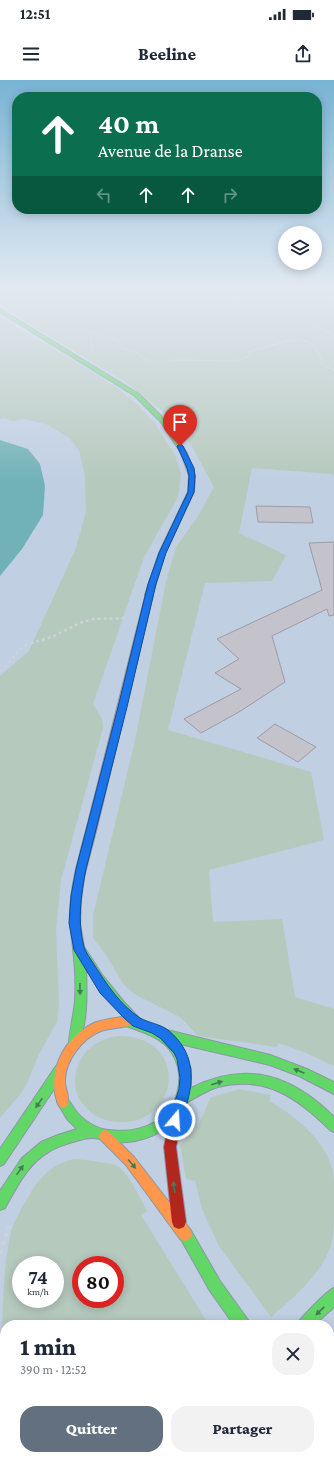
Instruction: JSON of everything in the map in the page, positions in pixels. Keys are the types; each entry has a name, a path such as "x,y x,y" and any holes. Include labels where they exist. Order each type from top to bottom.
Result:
{"main road":[{"path":"69,352 130,390 150,407 171,432 184,453 191,468 192,476 191,492 157,568 78,882 75,923 79,950 80,1017 73,1044"},
{"path":"79,950 104,990 119,1007 137,1022 188,1043 267,1059 306,1074 334,1088"},
{"path":"0,1160 18,1132 48,1091 60,1070 67,1052 73,1044 80,1037 97,1026 117,1022 137,1022"},
{"path":"164,1034 178,1049 183,1058 186,1078 186,1089 180,1103 170,1148 180,1226"},
{"path":"60,1070 59,1088 64,1106 76,1121 92,1132 104,1136 126,1138 147,1133 165,1122 180,1103 209,1085 225,1080 243,1078 261,1080 295,1092 310,1102 334,1126"},
{"path":"0,1203 21,1168 31,1156 43,1146 57,1139 92,1132"},
{"path":"104,1136 130,1161 180,1226 204,1268 239,1320"},
{"path":"309,1320 327,1304 334,1295"}],"path":[{"path":"80,359 92,354 92,352"},
{"path":"136,352 147,360 163,363 176,360 236,361 246,357 249,352"},
{"path":"318,352 322,358 322,364 334,370"},
{"path":"0,671 4,669 18,651 28,644 52,637 80,623 93,619 117,619 145,614"},
{"path":"0,1254 10,1224"}],"shaded area":[{"path":"0,352 59,352 117,388 138,405 156,425 176,457 181,474 178,497 144,557 93,704 102,719 103,728 61,880 56,931 59,1003 57,1022 39,1054 22,1092 0,1118 0,676 29,651 76,548 86,511 85,477 79,450 68,437 46,424 24,419 13,421 4,418 0,419"},
{"path":"76,352 334,352 334,478 333,474 252,468 239,533 286,555 272,581 205,583 168,730 311,772 324,840 209,870 213,922 282,919 295,997 334,1009 334,1066 304,1052 278,1043 277,1047 198,1036 180,1017 136,995 124,985 106,955 93,938 93,915 134,745 166,582 176,547 197,518 214,487 182,428 168,415 124,381"},
{"path":"0,440 28,449 40,464 45,486 43,515 22,549 0,576"},
{"path":"117,1036 140,1039 157,1049 166,1063 169,1079 166,1095 156,1109 141,1119 121,1122 100,1118 91,1113 79,1099 76,1091 75,1076 80,1061 85,1054 90,1048 99,1042"},
{"path":"239,1089 271,1095 269,1101 280,1107 301,1123 319,1142 326,1153 334,1178 334,1230 328,1253 320,1267 307,1283 271,1317 219,1246 202,1209 195,1181 186,1179 180,1145 191,1134 204,1112 210,1098"},
{"path":"74,1159 96,1161 115,1165 122,1169 147,1211 141,1215 206,1320 2,1320 7,1251 11,1231 31,1192 46,1173 66,1161"}],"building":[{"path":"256,506 310,507 313,523 258,522"},
{"path":"334,542 334,615 329,616 327,609 272,636 285,682 239,712 201,733 184,719 241,689 215,673 239,659 217,639 322,590 309,543"},
{"path":"275,724 316,747 298,762 257,738"}],"traffic: fast":[{"path":"68,352 137,395 162,420 184,453 192,476 191,492 162,553 149,595"},
{"path":"73,1044 79,1021 81,998 79,948 75,924 77,888 91,831"},
{"path":"80,950 92,970 120,1006 137,1022"},
{"path":"63,1102 76,1120 87,1129 109,1136 138,1136 160,1126 176,1110 185,1090 185,1069 176,1048 157,1032 127,1021"},
{"path":"164,1034 185,1041 270,1060 303,1072 334,1088"},
{"path":"0,1160 60,1070"},
{"path":"182,1099 218,1082 235,1079 251,1079 267,1082 296,1094 310,1103 334,1126"},
{"path":"0,1203 18,1173 26,1163 45,1146 73,1136 92,1132"},
{"path":"185,1234 215,1286 239,1320"},
{"path":"309,1320 327,1304 334,1295"}],"traffic: slow":[{"path":"91,831 149,595"},
{"path":"63,1102 59,1081 64,1060 76,1041 97,1027 127,1021"},
{"path":"105,1136 130,1161 185,1234"}],"traffic: jam":[{"path":"178,1107 170,1147 179,1222"}],"route":[{"path":"175,1120 178,1107 186,1089 183,1058 172,1041 156,1029 137,1022 128,1015 119,1007 98,982 79,950 75,923 75,910 81,869 152,584 162,553 191,492 191,468 180,446"}]}
